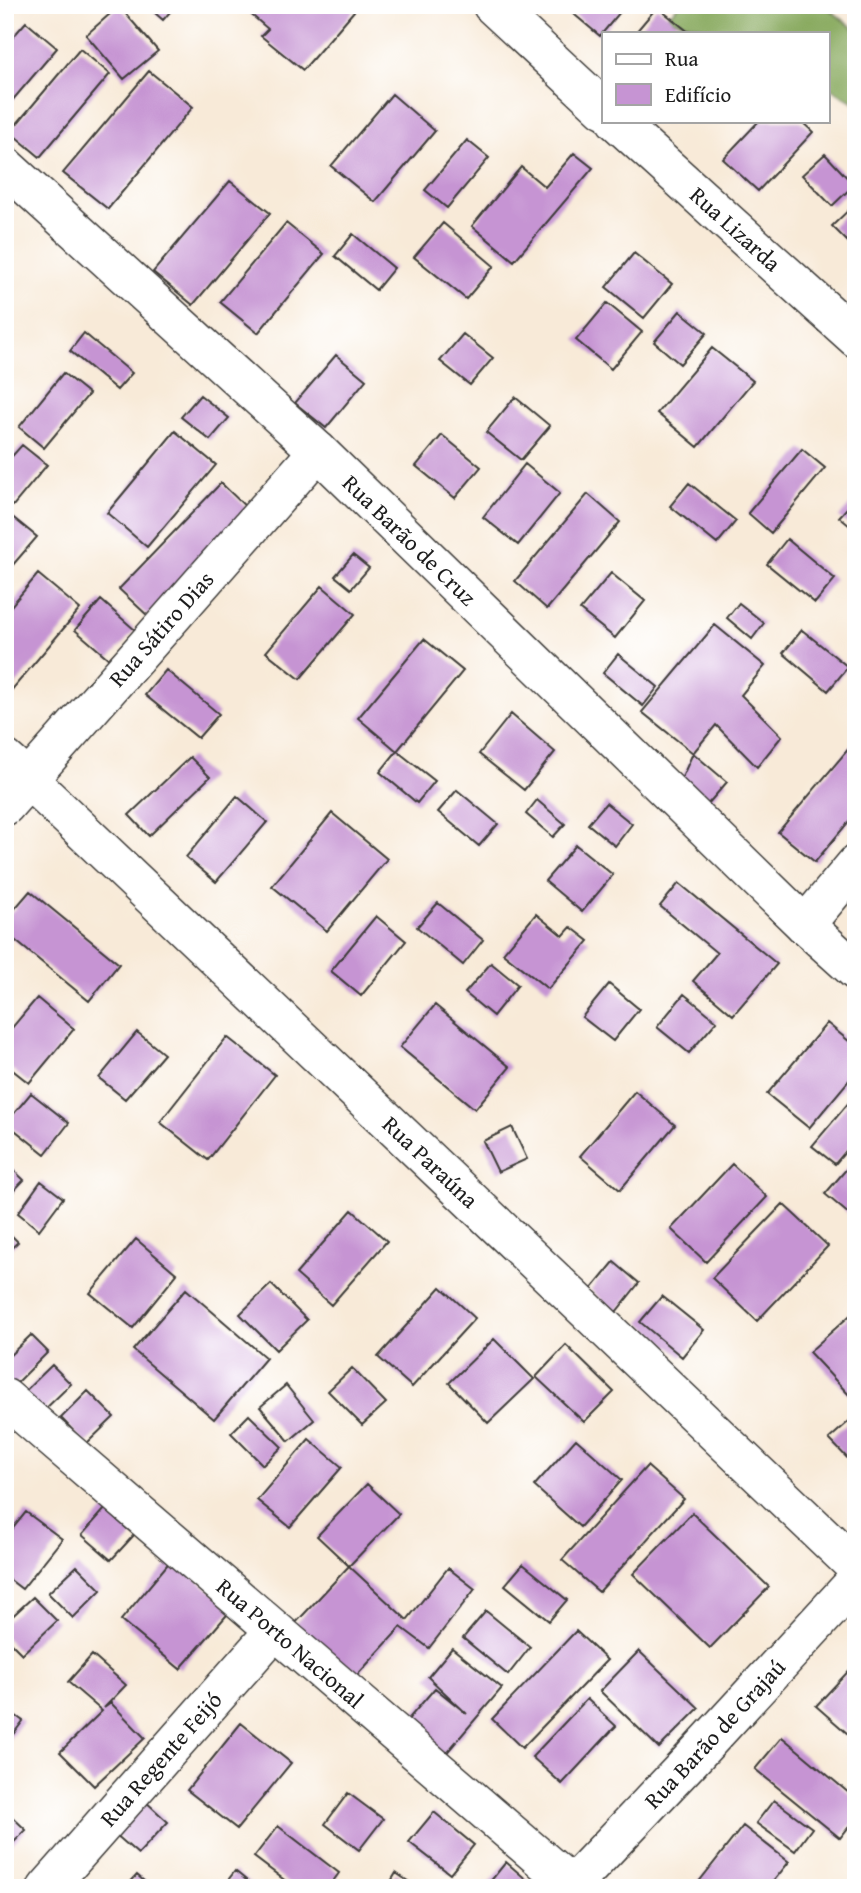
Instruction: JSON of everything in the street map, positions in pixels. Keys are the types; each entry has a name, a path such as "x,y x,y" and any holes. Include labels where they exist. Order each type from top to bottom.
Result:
{"street":[{"path":"492,5 602,107"},
{"name":"Rua Lizarda","path":"617,122 856,338"},
{"name":"Rua Barão de Cruz","path":"5,166 318,451 805,925 856,971"},
{"name":"Rua Sátiro Dias","path":"13,782 318,451"},
{"name":"Rua Paraúna","path":"13,782 856,1567"},
{"path":"805,925 856,864"},
{"name":"Rua Porto Nacional","path":"5,1398 574,1887"},
{"name":"Rua Barão de Grajaú","path":"574,1887 856,1581"},
{"name":"Rua Regente Feijó","path":"47,1888 274,1630"}],"green space":[{"path":"679,5 824,5 856,30 856,103 830,88 830,32 724,32 666,18"}],"building":[{"path":"146,5 176,5 163,20"},
{"path":"240,5 347,5 354,11 303,70 261,36 268,29"},
{"path":"563,5 626,5 600,36"},
{"path":"119,6 158,51 124,79 86,35"},
{"path":"657,7 689,32 636,32"},
{"path":"26,22 57,48 5,109 5,46"},
{"path":"80,49 110,74 40,157 10,132"},
{"path":"149,71 193,107 108,209 63,173"},
{"path":"392,94 435,131 375,202 331,166"},
{"path":"758,122 802,122 813,132 758,191 723,159"},
{"path":"467,140 489,158 447,208 425,190"},
{"path":"574,153 593,168 514,261 472,226 521,167 545,187"},
{"path":"825,154 854,185 832,206 802,175"},
{"path":"230,181 270,213 193,305 153,272"},
{"path":"856,203 856,250 832,226"},
{"path":"286,223 324,254 258,333 220,302"},
{"path":"443,223 494,266 466,299 414,257"},
{"path":"353,234 394,268 376,290 335,256"},
{"path":"634,253 672,284 644,318 606,287"},
{"path":"607,303 642,332 611,369 576,340"},
{"path":"680,311 707,333 680,364 654,342"},
{"path":"84,333 132,373 117,390 70,351"},
{"path":"463,334 493,358 470,385 440,361"},
{"path":"712,348 753,381 698,447 657,413"},
{"path":"336,355 366,380 326,428 295,403"},
{"path":"63,373 89,394 44,448 19,427"},
{"path":"200,395 229,418 210,440 181,417"},
{"path":"515,397 550,426 521,460 486,432"},
{"path":"175,431 216,465 147,547 107,513"},
{"path":"442,435 481,467 455,498 416,466"},
{"path":"22,445 47,465 13,506 5,500 5,464"},
{"path":"802,449 825,468 771,533 748,513"},
{"path":"525,464 560,493 518,545 483,517"},
{"path":"221,483 249,510 148,616 119,589"},
{"path":"689,483 736,521 717,544 670,506"},
{"path":"588,494 620,522 547,609 515,581"},
{"path":"856,498 856,531 839,517"},
{"path":"5,511 37,537 11,567 5,562"},
{"path":"787,539 835,579 815,603 767,564"},
{"path":"353,555 369,568 351,589 335,576"},
{"path":"611,573 645,601 615,638 580,610"},
{"path":"38,574 80,609 10,692 5,689 5,613"},
{"path":"322,586 355,614 300,679 266,652"},
{"path":"101,600 135,630 109,659 75,630"},
{"path":"739,603 764,623 752,639 727,618"},
{"path":"715,625 765,666 741,695 782,736 757,767 716,725 693,753 642,712"},
{"path":"802,630 848,667 828,691 783,653"},
{"path":"424,639 463,671 397,751 358,718"},
{"path":"618,654 658,687 643,706 603,673"},
{"path":"166,670 219,714 198,738 145,695"},
{"path":"511,714 555,752 524,790 479,754"},
{"path":"856,740 856,813 815,862 778,832"},
{"path":"397,751 435,781 417,803 380,772"},
{"path":"693,753 727,782 707,805 680,782"},
{"path":"190,757 210,777 149,836 129,815"},
{"path":"457,790 498,824 479,846 438,812"},
{"path":"237,796 267,822 216,882 186,857"},
{"path":"537,800 565,824 553,837 526,814"},
{"path":"606,803 632,824 615,846 588,824"},
{"path":"332,813 387,859 327,931 272,886"},
{"path":"576,845 613,875 582,912 545,881"},
{"path":"679,883 777,964 733,1015 693,981 717,953 660,906"},
{"path":"30,891 119,964 89,1001 5,932 5,920"},
{"path":"438,903 483,940 463,965 417,927"},
{"path":"536,914 563,936 571,927 589,941 548,989 503,953"},
{"path":"376,916 406,941 361,996 331,971"},
{"path":"491,963 518,985 493,1016 465,993"},
{"path":"609,984 639,1009 613,1041 582,1017"},
{"path":"684,994 717,1021 689,1053 657,1027"},
{"path":"37,998 74,1029 29,1083 5,1064 5,1036"},
{"path":"435,1005 510,1067 475,1109 400,1047"},
{"path":"827,1023 856,1047 856,1072 809,1128 767,1094"},
{"path":"137,1032 164,1054 125,1099 99,1078"},
{"path":"227,1037 275,1075 208,1160 160,1122"},
{"path":"635,1091 675,1125 620,1190 580,1156"},
{"path":"31,1093 69,1123 45,1154 6,1123"},
{"path":"856,1094 856,1139 835,1164 812,1146"},
{"path":"512,1127 527,1159 498,1172 483,1141"},
{"path":"856,1158 856,1220 825,1194"},
{"path":"5,1162 24,1180 5,1200"},
{"path":"732,1164 767,1197 706,1262 671,1229"},
{"path":"41,1181 63,1198 39,1230 18,1213"},
{"path":"783,1204 828,1246 757,1321 712,1278"},
{"path":"352,1210 387,1241 331,1305 296,1274"},
{"path":"5,1229 18,1242 5,1254"},
{"path":"136,1239 177,1274 133,1328 90,1293"},
{"path":"614,1262 639,1283 616,1312 591,1290"},
{"path":"271,1284 307,1320 276,1350 240,1314"},
{"path":"441,1287 475,1318 412,1387 378,1357"},
{"path":"186,1289 266,1358 214,1419 133,1350"},
{"path":"662,1296 704,1330 682,1357 640,1322"},
{"path":"856,1310 856,1392 851,1397 809,1352"},
{"path":"31,1335 48,1352 13,1387 5,1379 5,1360"},
{"path":"494,1339 534,1379 488,1423 449,1383"},
{"path":"566,1345 614,1392 584,1422 536,1377"},
{"path":"52,1365 71,1384 38,1416 19,1397"},
{"path":"352,1368 386,1403 362,1425 328,1391"},
{"path":"286,1385 314,1420 289,1441 260,1407"},
{"path":"88,1391 114,1417 86,1444 61,1418"},
{"path":"249,1415 282,1447 263,1465 231,1433"},
{"path":"856,1415 856,1467 829,1439"},
{"path":"309,1439 342,1467 290,1527 257,1500"},
{"path":"576,1439 622,1480 580,1527 534,1486"},
{"path":"647,1466 684,1499 599,1592 562,1560"},
{"path":"367,1484 399,1514 349,1566 317,1536"},
{"path":"105,1509 134,1535 111,1560 82,1535"},
{"path":"26,1512 62,1539 22,1589 5,1576 5,1538"},
{"path":"692,1513 769,1587 710,1648 633,1574"},
{"path":"172,1559 232,1609 180,1669 121,1620"},
{"path":"523,1564 567,1600 549,1621 505,1585"},
{"path":"77,1566 101,1590 73,1618 48,1593"},
{"path":"349,1566 407,1620 448,1568 475,1589 429,1648 401,1627 350,1683 290,1629"},
{"path":"33,1597 57,1621 22,1654 5,1637 5,1623"},
{"path":"486,1611 530,1647 508,1675 463,1638"},
{"path":"576,1631 607,1660 522,1748 492,1719"},
{"path":"452,1648 502,1688 444,1756 405,1723 435,1688 467,1714 428,1677"},
{"path":"639,1651 699,1708 659,1748 600,1691"},
{"path":"92,1655 126,1685 104,1708 111,1703 145,1738 94,1786 60,1752 102,1711 68,1682"},
{"path":"856,1663 856,1741 816,1706"},
{"path":"587,1699 616,1726 562,1784 532,1757"},
{"path":"5,1708 23,1721 5,1745"},
{"path":"241,1723 291,1763 237,1829 187,1790"},
{"path":"782,1737 856,1799 856,1826 852,1823 840,1838 755,1769"},
{"path":"348,1793 383,1819 359,1850 325,1824"},
{"path":"144,1800 168,1822 138,1854 114,1833"},
{"path":"774,1800 812,1828 795,1851 756,1823"},
{"path":"5,1810 26,1830 5,1851"},
{"path":"434,1812 474,1845 450,1874 409,1842"},
{"path":"278,1826 339,1873 328,1888 295,1888 254,1857"},
{"path":"743,1826 789,1862 768,1888 694,1888"},
{"path":"506,1862 528,1881 522,1888 485,1888"},
{"path":"235,1871 256,1888 222,1888"},
{"path":"396,1873 418,1888 387,1888"},
{"path":"137,1875 152,1888 125,1888"}]}
